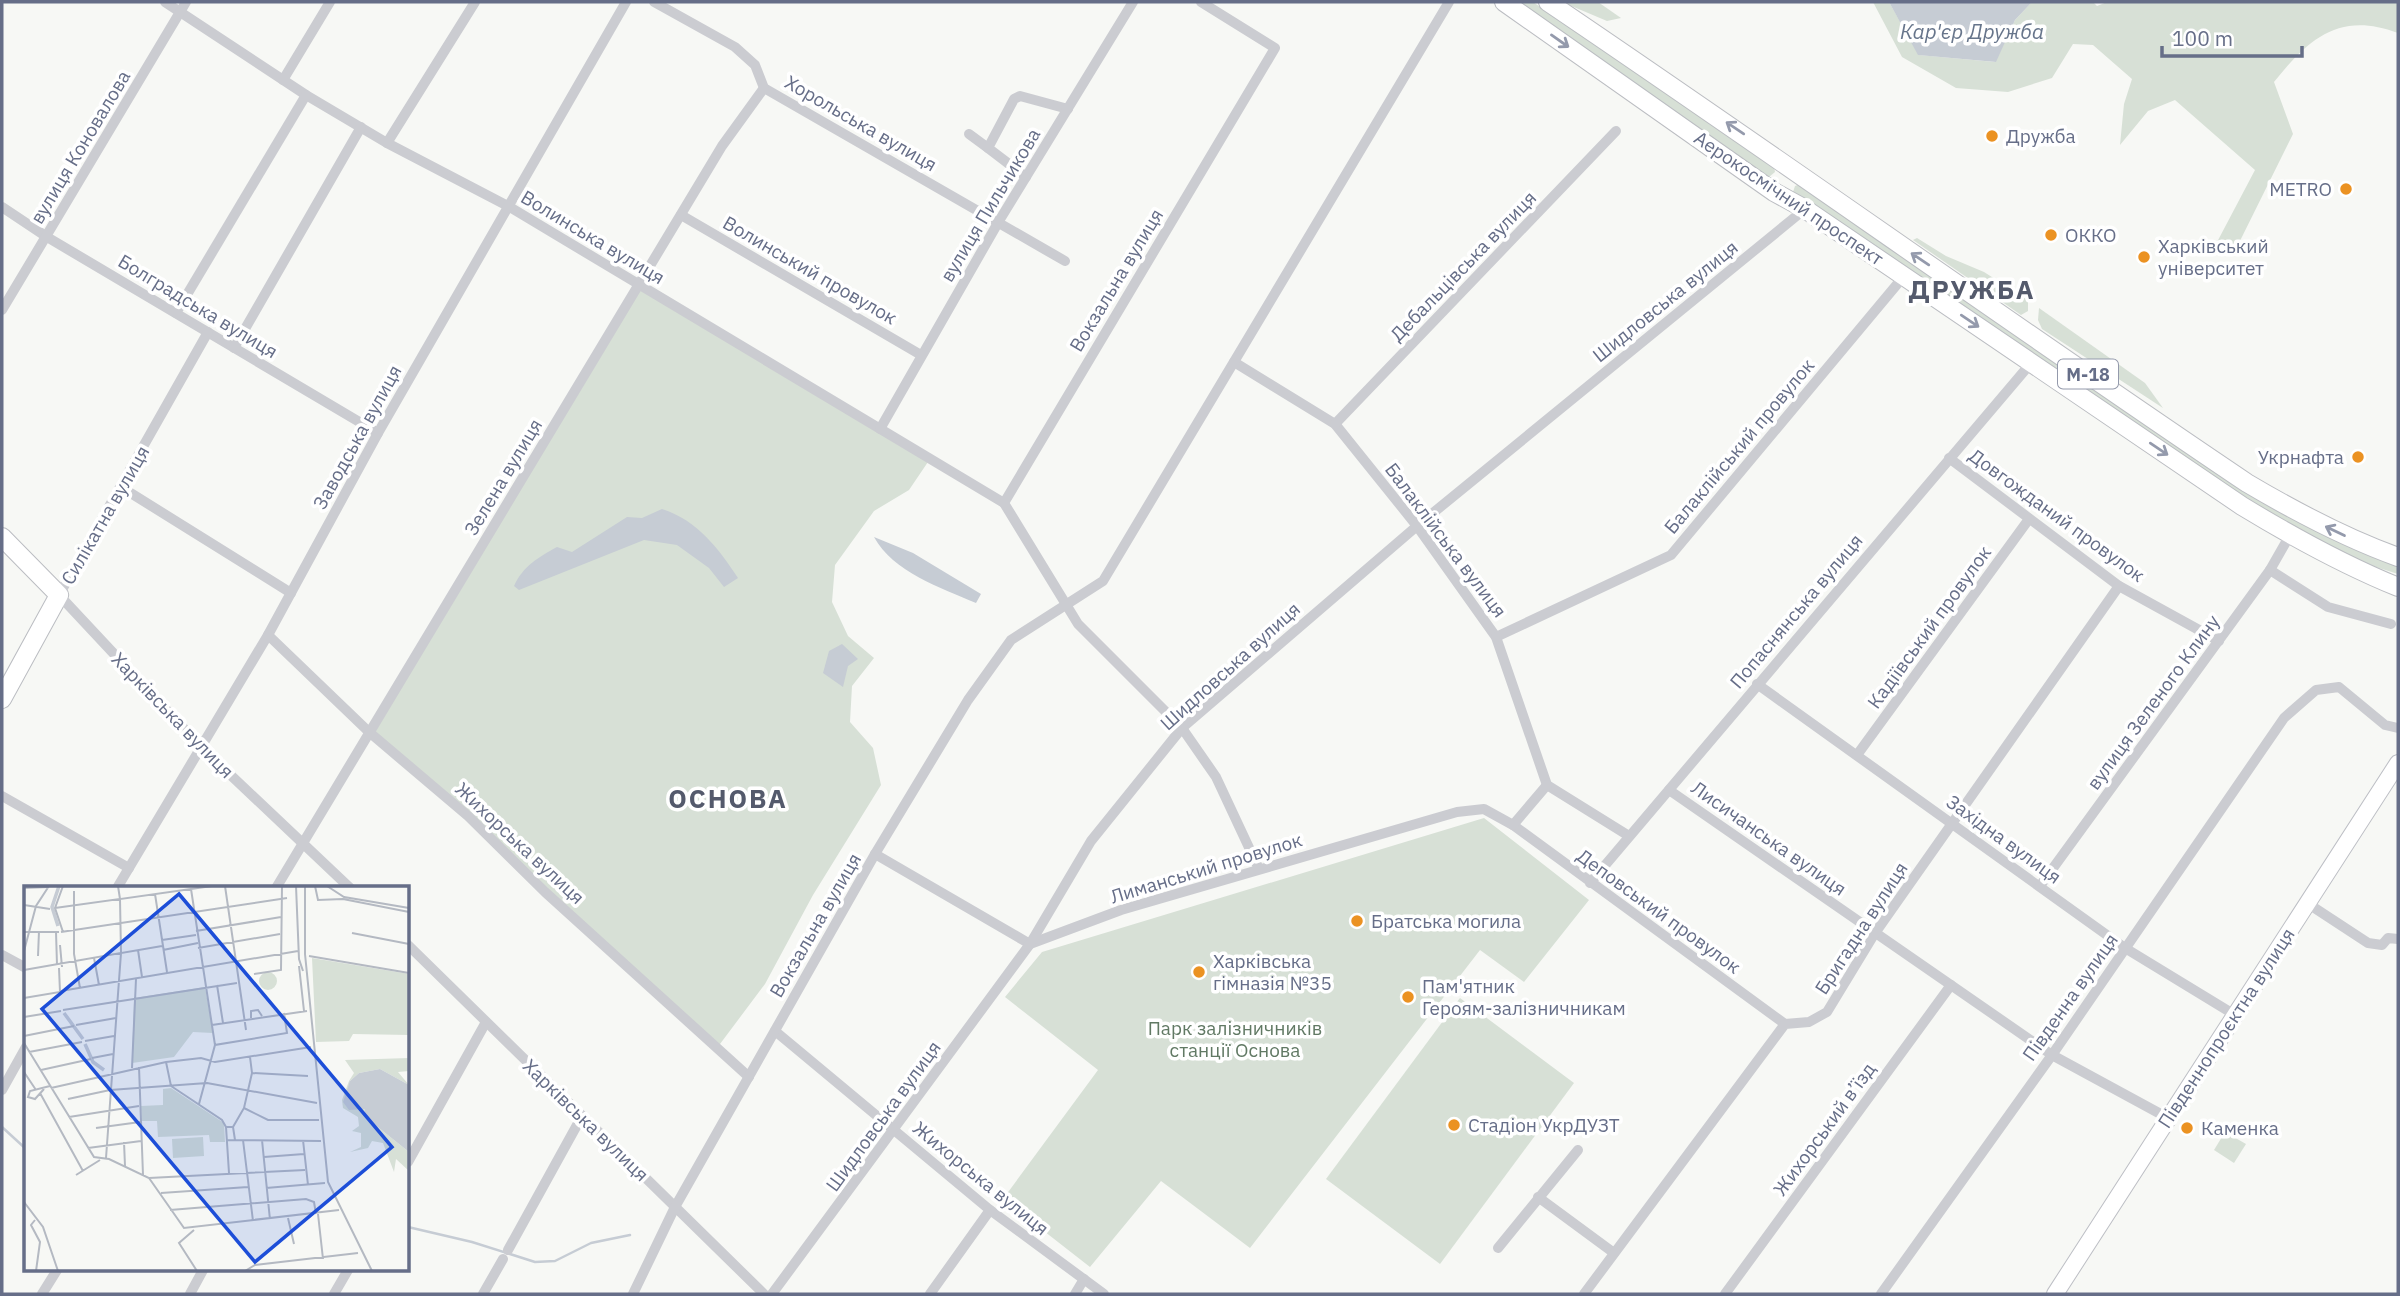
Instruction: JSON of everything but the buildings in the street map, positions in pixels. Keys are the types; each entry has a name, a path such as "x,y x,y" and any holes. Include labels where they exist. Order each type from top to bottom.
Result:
{"main road":[{"name":"Аерокосмічний проспект","path":"1504,2 1774,192 1805,209 2290,535 2364,573 2398,587"},
{"name":"Аерокосмічний проспект","path":"1548,2 1792,166 1862,220 2247,483 2308,518 2398,557"},
{"path":"1774,192 1792,166"},
{"name":"Харківська вулиця","path":"2,537 60,595"},
{"name":"Силікатна вулиця","path":"2,699 60,595"},
{"name":"Південнопроєктна вулиця","path":"2055,1294 2398,763"}],"street":[{"name":"Волинська вулиця","path":"165,2 183,7 306,95 387,143 508,206 1003,503"},
{"path":"282,80 330,2"},
{"path":"387,143 475,2"},
{"name":"Заводська вулиця","path":"118,886 268,635 378,433 626,2"},
{"name":"Хорольська вулиця","path":"654,2 735,47 755,65 764,88 1065,261"},
{"name":"вулиця Пильчикова","path":"880,429 999,221 1133,2"},
{"name":"Вокзальна вулиця","path":"1003,503 1275,48 1201,2"},
{"name":"Вокзальна вулиця","path":"633,1294 675,1207 748,1077 874,854 968,700 1011,640 1103,581 1449,2"},
{"name":"вулиця Коновалова","path":"2,310 183,7"},
{"name":"Зелена вулиця","path":"277,886 722,146 764,88"},
{"path":"176,313 306,95"},
{"path":"988,148 1014,99 1020,96 1068,108"},
{"path":"234,348 361,127"},
{"name":"Дебальцівська вулиця","path":"1335,424 1616,131"},
{"path":"969,134 1026,177"},
{"name":"Болградська вулиця","path":"2,207 47,237 378,433"},
{"name":"Шидловська вулиця","path":"772,1294 895,1131 1030,944 1091,841 1182,728 1417,526 1805,209"},
{"name":"Волинський провулок","path":"681,215 921,355"},
{"name":"Балаклійський провулок","path":"1496,637 1671,555 1905,276"},
{"name":"Силікатна вулиця","path":"60,595 208,332"},
{"name":"Балаклійська вулиця","path":"1234,362 1335,424 1417,526 1496,637 1547,785"},
{"name":"Попаснянська вулиця","path":"1590,883 2031,363"},
{"name":"Довгожданий провулок","path":"1949,458 2119,586 2219,641"},
{"path":"121,487 291,593"},
{"path":"1003,503 1078,625 1182,728 1216,777 1259,869"},
{"name":"Кадіївський провулок","path":"1857,755 2029,519"},
{"name":"вулиця Зеленого Клину","path":"2040,886 2219,641 2270,569 2290,535"},
{"path":"2270,569 2328,607 2392,624"},
{"name":"Бригадна вулиця","path":"1785,1024 1809,1022 1827,1012 1875,933 2119,586"},
{"name":"Харківська вулиця","path":"60,595 202,748 348,886"},
{"name":"Жихорська вулиця","path":"268,635 369,732 468,816 545,892 748,1077"},
{"name":"Західна вулиця","path":"1757,684 2125,948 2235,1015"},
{"name":"Південна вулиця","path":"1881,1294 2052,1055 2284,718 2316,690 2339,687 2385,725 2398,728"},
{"path":"1513,825 1547,785 1629,836"},
{"name":"Лисичанська вулиця","path":"1669,790 2052,1055 2168,1118"},
{"path":"2,796 129,868"},
{"name":"Лиманський провулок","path":"1030,944 1121,910 1471,810 1484,809 1513,825"},
{"name":"Деповський провулок","path":"1513,825 1785,1024"},
{"path":"874,854 1030,944"},
{"path":"2307,903 2368,943 2382,945 2388,939 2398,939"},
{"name":"Харківська вулиця","path":"410,947 764,1294"},
{"path":"2,955 24,967"},
{"name":"Жихорський в’їзд","path":"1725,1294 1951,985"},
{"path":"410,1158 486,1022"},
{"path":"1584,1294 1785,1024"},
{"name":"Жихорська вулиця","path":"775,1031 990,1210 1104,1294"},
{"path":"2,1090 24,1051"},
{"path":"483,1294 582,1116"},
{"path":"1498,1248 1578,1150"},
{"path":"1538,1197 1614,1254"},
{"path":"930,1294 990,1210"},
{"path":"42,1294 56,1272"},
{"path":"190,1294 202,1272"},
{"path":"334,1294 347,1272"},
{"path":"1074,1294 1084,1279"}],"green space":[{"path":"1511,2 1533,2 1774,167 1775,172 1769,177"},
{"path":"1562,2 1598,2 1621,18 1607,21"},
{"path":"1873,2 1889,2 1919,55 1995,62 2015,20 2032,2 2093,2 2097,6 2107,2 2398,2 2398,33 2359,25 2327,33 2300,53 2274,82 2293,134 2233,255 2216,244 2255,170 2175,100 2148,111 2120,145 2124,104 2132,79 2093,45 2073,44 2052,78 2008,92 1956,88 1902,57"},
{"path":"1800,184 2172,439 2398,564 2398,574 2335,554 2275,520 1792,195 1795,186"},
{"path":"1917,238 1946,256 1984,272 2028,300 2028,311 2021,315 1913,240"},
{"path":"639,286 930,459 909,490 874,511 835,565 832,602 848,636 874,658 852,686 850,722 873,748 881,785 813,895 765,984 717,1048 369,732"},
{"path":"2039,308 2145,383 2163,408 2042,329 2038,320"},
{"name":"Парк залізничників станції Основа","path":"1484,818 1589,900 1524,982 1480,950 1250,1248 1161,1181 1090,1267 1003,1199 1098,1070 1005,997 1042,952"},
{"name":"Стадіон УкрДУЗТ","path":"1460,998 1574,1083 1440,1264 1326,1179"},
{"path":"2225,1132 2246,1144 2234,1163 2214,1150"}],"water":[{"name":"Кар'єр Дружба","path":"1889,2 2032,2 2015,20 1996,62 1918,55"},
{"path":"662,509 686,520 706,537 738,578 724,587 709,568 677,545 644,540 519,590 514,586 538,558 557,547 572,552 627,517 642,518"},
{"path":"874,537 913,553 981,594 976,603 933,585 905,569 882,549"},
{"path":"842,644 858,659 848,666 843,687 823,673 829,651"}],"waterway":[{"path":"2,1127 24,1147"},
{"path":"410,1227 472,1242 535,1262 555,1261 591,1243 630,1235"}],"place":[{"name":"Дружба","path":"1992,136"},
{"name":"METRO","path":"2346,189"},
{"name":"ОККО","path":"2051,235"},
{"name":"Харківський університет","path":"2144,257"},
{"name":"Укрнафта","path":"2358,457"},
{"name":"Братська могила","path":"1357,921"},
{"name":"Харківська гімназія №35","path":"1199,972"},
{"name":"Пам'ятник Героям-залізничникам","path":"1408,997"},
{"name":"Стадіон УкрДУЗТ","path":"1454,1125"},
{"name":"Каменка","path":"2187,1128"}],"district":[{"name":"ДРУЖБА","path":"1972,289"},
{"name":"ОСНОВА","path":"728,798"}]}
